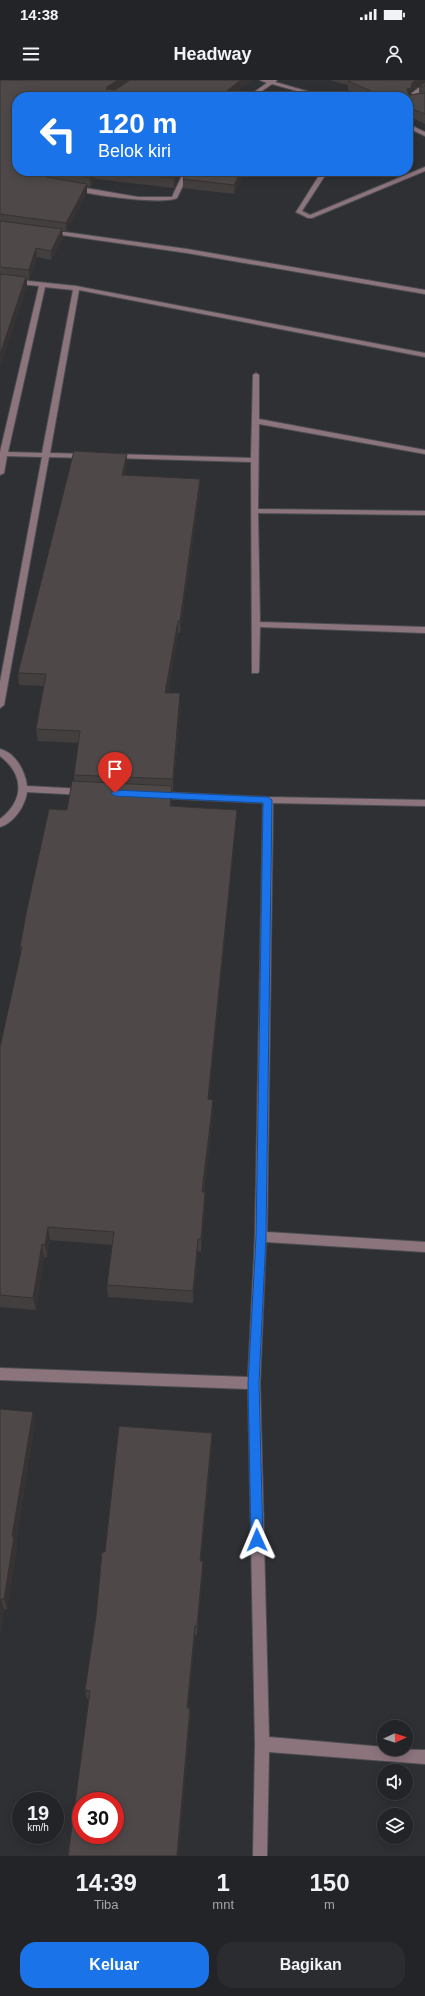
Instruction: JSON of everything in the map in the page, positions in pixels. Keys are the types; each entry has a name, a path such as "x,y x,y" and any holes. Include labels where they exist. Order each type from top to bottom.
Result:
{"street":[{"path":"263,80 272,81 308,92"},
{"path":"257,92 272,81"},
{"path":"414,99 414,94 425,85"},
{"path":"413,128 425,134"},
{"path":"413,174 425,169"},
{"path":"48,176 45,182 56,185"},
{"path":"64,186 147,199 168,199 174,198 185,176"},
{"path":"322,176 301,207 299,212 304,216 310,217 408,176"},
{"path":"46,232 187,251 425,292"},
{"path":"0,280 76,288 425,355"},
{"path":"0,473 2,454 42,284"},
{"path":"0,704 44,455 76,288"},
{"path":"255,671 256,624 254,511 256,375"},
{"path":"256,421 425,452"},
{"path":"2,454 91,456"},
{"path":"107,456 255,460"},
{"path":"254,511 425,513"},
{"path":"256,624 425,630"},
{"path":"0,752 10,758 21,772 24,789 19,805 7,820 0,824"},
{"path":"24,789 94,792"},
{"path":"150,795 268,800 425,802"},
{"path":"260,1856 262,1744 254,1383 261,1237 268,800"},
{"path":"261,1237 425,1247"},
{"path":"0,1374 254,1383"},
{"path":"262,1744 425,1757"}],"building":[{"path":"0,80 118,80 106,89 115,90 130,80 241,80 225,92 12,92 12,176 44,176 87,184 66,223 0,214"},
{"path":"416,80 412,83 411,88 407,89 408,92 373,92 348,81"},
{"path":"425,82 425,86 419,87"},
{"path":"425,93 425,114 413,109 413,94"},
{"path":"77,176 91,176 90,178"},
{"path":"155,176 175,176 174,178"},
{"path":"184,176 238,176 234,185 183,179"},
{"path":"0,221 62,229 51,251 36,248 29,270 0,267"},
{"path":"0,274 26,277 0,354"},
{"path":"74,451 127,454 122,475 200,479 180,621 178,621 165,693 180,693 173,779 74,775 80,731 36,729 46,674 18,673"},
{"path":"72,781 172,786 170,806 237,810 208,1099 213,1100 202,1192 205,1192 201,1239 198,1239 193,1291 107,1285 114,1232 48,1227 45,1245 42,1244 33,1298 0,1295 0,1047 22,947 20,947 27,909 49,809 67,810"},
{"path":"0,1409 33,1412 12,1536 14,1537 4,1599 1,1599 0,1605"},
{"path":"119,1426 212,1433 200,1561 203,1561 187,1708 190,1708 177,1856 68,1856 72,1826 72,1844 124,1844 124,1792 77,1792 90,1691 85,1690 96,1617 102,1552 105,1552"}],"route":[{"path":"115,793 268,800 261,1237 254,1383 257,1540"}]}
